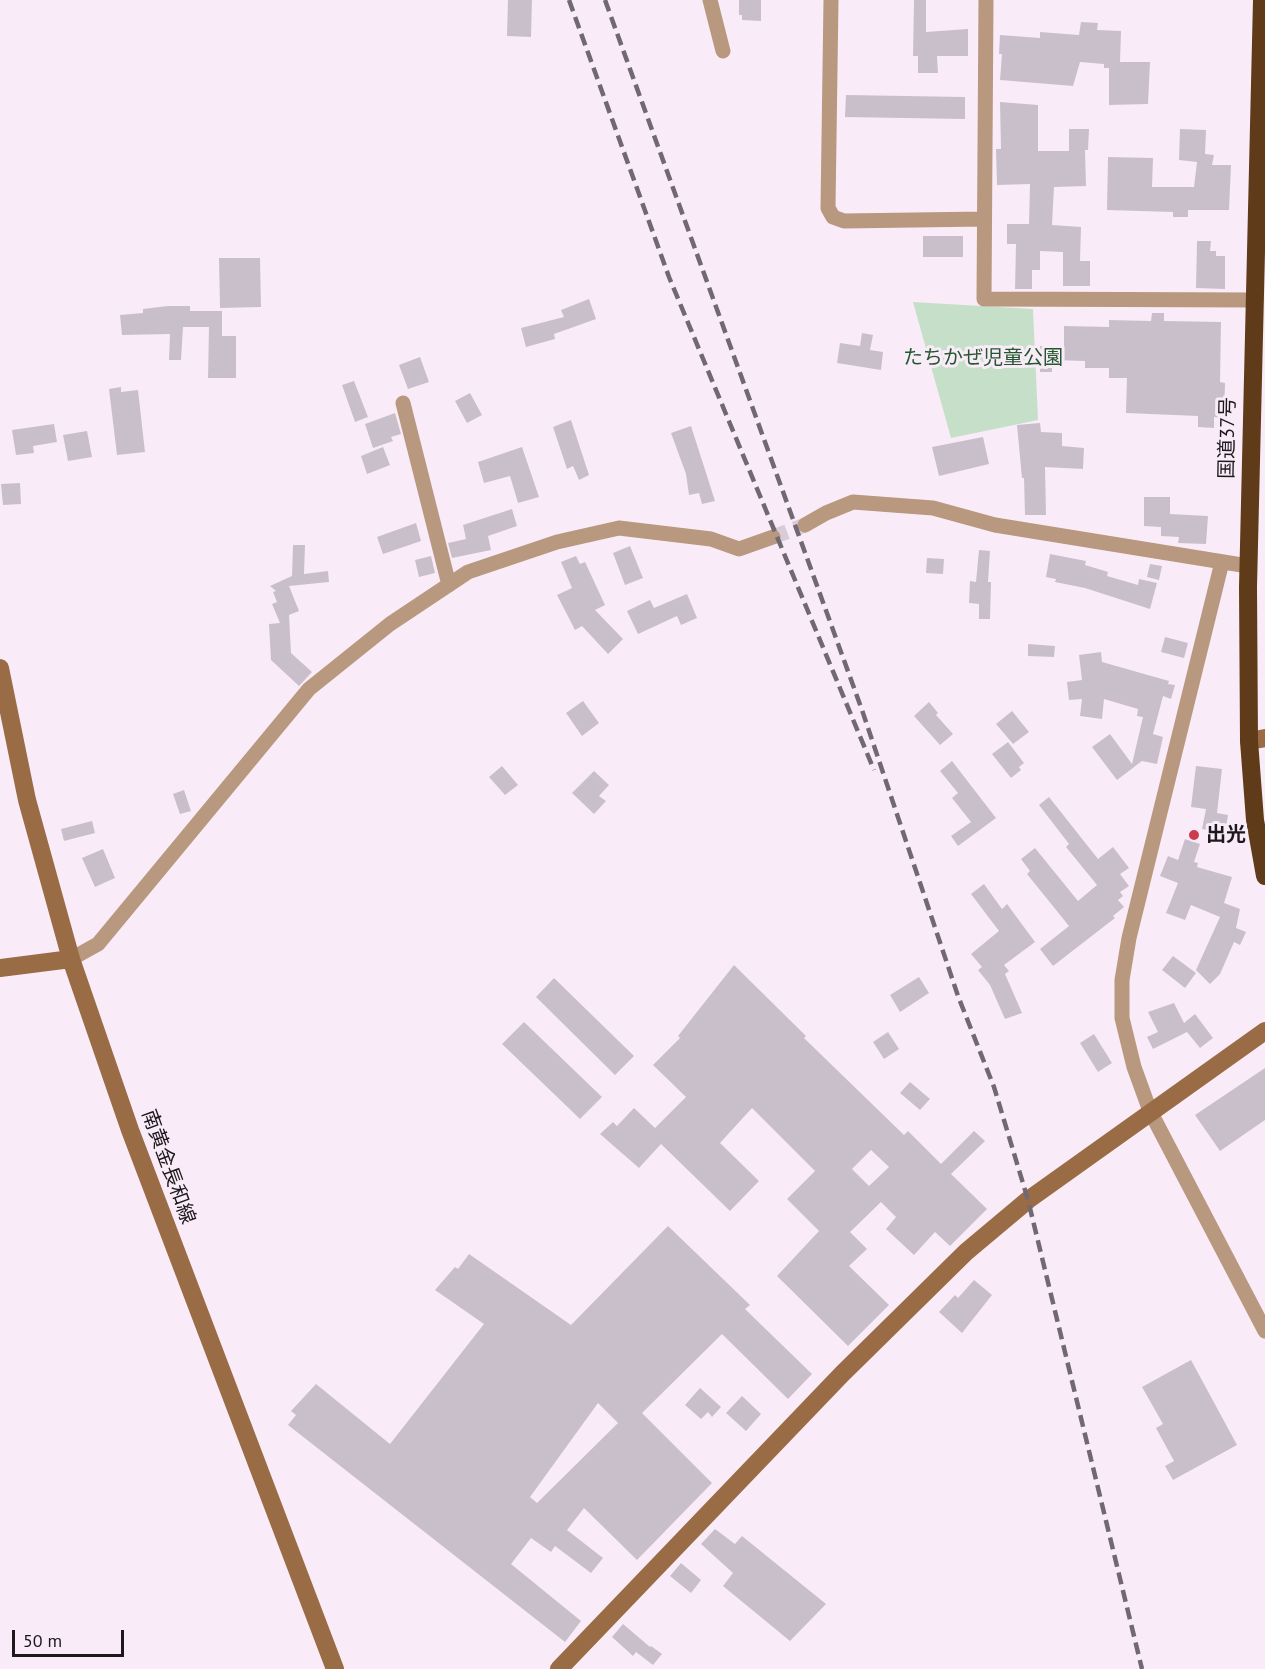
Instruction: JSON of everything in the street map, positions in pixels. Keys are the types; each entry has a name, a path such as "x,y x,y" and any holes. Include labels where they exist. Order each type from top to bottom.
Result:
{"highway":[{"name":"国道37号","path":"1262,0 1261,261 1256,300 1248,566 1257,739 1255,820 1265,876"}],"main road":[{"name":"南黄金長和線","path":"0,668 27,800 71,959 134,1141 335,1669"},
{"path":"0,968 71,959"},
{"path":"559,1669 842,1374 966,1252 1028,1200 1265,1031"}],"street":[{"path":"710,0 723,51"},
{"path":"831,0 828,208 833,217 844,221 984,219"},
{"path":"986,0 984,299 1256,300"},
{"path":"404,403 449,585"},
{"path":"805,525 853,502 933,508 995,525 1248,566"},
{"path":"71,959 98,944 309,689 390,624 468,572 557,542 618,528 711,539 739,549 773,537"},
{"path":"1222,562 1129,938 1122,980 1124,1029 1134,1067 1150,1111 1265,1331"}],"green space":[{"name":"たちかぜ児童公園","path":"913,302 1033,309 1038,420 951,438"}],"building":[{"path":"508,0 532,0 531,37 507,36"},
{"path":"739,0 761,0 761,21 742,20 742,15 739,15"},
{"path":"914,0 926,0 926,32 968,29 968,56 937,56 938,73 918,73 918,56 913,56"},
{"path":"1081,22 1098,23 1097,30 1121,31 1120,62 1150,62 1148,104 1109,105 1109,68 1104,68 1104,64 1080,62 1073,86 1000,80 1002,54 999,54 1000,35 1040,38 1040,32 1079,35"},
{"path":"846,95 965,97 965,119 845,117"},
{"path":"1000,102 1038,105 1038,151 1069,151 1069,129 1089,129 1088,150 1085,150 1086,186 1054,187 1052,225 1081,227 1080,261 1090,261 1090,286 1063,286 1063,252 1040,251 1040,270 1032,270 1032,289 1015,289 1016,244 1007,244 1007,224 1029,224 1030,184 997,185 996,149 1001,149"},
{"path":"1180,129 1206,130 1205,154 1214,155 1212,165 1231,165 1229,210 1188,210 1188,217 1173,217 1173,212 1107,210 1108,157 1153,158 1152,187 1194,187 1197,162 1179,160"},
{"path":"923,236 963,236 963,257 923,257"},
{"path":"1197,241 1211,241 1210,251 1216,251 1216,256 1225,256 1225,289 1196,288"},
{"path":"219,258 260,258 261,307 220,308"},
{"path":"589,299 596,319 554,334 555,339 526,347 521,328 564,317 561,310"},
{"path":"190,306 190,311 222,311 222,336 236,336 236,378 208,378 209,327 183,327 181,360 169,360 170,334 122,335 120,315 143,313 143,309"},
{"path":"1152,313 1164,313 1164,321 1221,322 1220,382 1225,383 1224,418 1214,417 1214,428 1198,427 1198,416 1126,413 1127,378 1109,378 1109,368 1085,368 1085,361 1052,360 1052,372 1040,372 1040,346 1064,346 1064,326 1109,327 1109,320 1151,321"},
{"path":"862,333 873,335 870,350 883,352 881,370 837,363 840,343 860,346"},
{"path":"420,357 429,382 408,389 399,365"},
{"path":"354,381 368,417 355,422 342,385"},
{"path":"121,387 121,392 138,390 145,452 117,455 109,389"},
{"path":"470,393 482,415 467,423 455,401"},
{"path":"395,413 401,434 391,437 393,441 373,448 365,424"},
{"path":"571,420 589,475 579,480 573,466 567,469 553,427"},
{"path":"1040,423 1041,432 1062,433 1062,446 1084,448 1083,469 1045,467 1046,515 1025,515 1024,478 1022,478 1017,425"},
{"path":"54,424 57,442 33,446 34,453 16,455 12,430"},
{"path":"691,426 715,501 702,504 699,493 689,495 686,474 671,433"},
{"path":"87,431 92,457 68,461 63,435"},
{"path":"983,437 989,464 939,476 932,447"},
{"path":"383,447 390,465 367,474 361,456"},
{"path":"522,447 539,497 518,503 510,476 484,483 478,462"},
{"path":"20,483 21,504 3,505 1,484"},
{"path":"1144,497 1170,497 1170,514 1208,516 1206,544 1178,543 1179,537 1161,536 1161,527 1144,526"},
{"path":"512,509 517,526 488,536 491,550 452,558 448,543 466,539 463,525"},
{"path":"416,523 421,541 383,554 377,537"},
{"path":"293,545 305,545 304,574 328,571 329,582 289,586 299,611 289,615 291,653 312,672 299,686 271,660 269,624 280,623 272,604 277,602 273,592 276,591 270,586 292,576"},
{"path":"630,546 643,578 625,585 613,553"},
{"path":"979,550 990,551 988,582 991,582 990,619 979,619 979,604 969,603 970,581 976,582"},
{"path":"1050,554 1086,561 1085,565 1108,572 1107,576 1138,585 1139,579 1157,583 1150,609 1085,588 1055,582 1056,579 1046,577"},
{"path":"431,556 435,573 419,577 415,560"},
{"path":"576,556 580,564 585,562 605,605 595,610 623,639 608,654 582,626 575,630 557,595 572,588 561,562"},
{"path":"927,558 944,559 943,574 926,573"},
{"path":"1150,564 1162,566 1159,580 1147,577"},
{"path":"687,594 697,618 681,625 677,616 638,634 627,611 650,600 654,608"},
{"path":"1165,637 1188,643 1184,658 1161,652"},
{"path":"1028,644 1055,646 1054,657 1028,656"},
{"path":"1101,652 1102,662 1169,681 1168,684 1175,685 1171,699 1163,696 1153,734 1163,737 1157,764 1142,761 1117,780 1092,747 1110,734 1132,764 1143,717 1137,716 1138,709 1104,699 1102,719 1080,716 1082,699 1069,700 1067,682 1082,680 1079,655"},
{"path":"583,701 599,723 582,736 566,713"},
{"path":"929,702 938,713 936,715 953,734 940,745 914,716"},
{"path":"1012,711 1029,732 1013,744 996,724"},
{"path":"1008,742 1024,763 1019,767 1021,770 1011,778 992,754"},
{"path":"952,761 996,818 958,846 951,836 971,822 952,798 958,793 940,771"},
{"path":"502,766 518,785 505,795 489,777"},
{"path":"1196,766 1222,769 1217,813 1228,815 1225,833 1202,829 1206,809 1191,807"},
{"path":"594,771 609,785 599,796 606,801 594,814 572,793"},
{"path":"184,790 191,811 180,814 173,794"},
{"path":"1049,797 1098,859 1113,847 1129,868 1120,874 1129,886 1120,892 1123,896 1118,900 1124,907 1113,916 1115,918 1053,966 1040,949 1069,926 1027,874 1030,871 1021,859 1035,848 1078,901 1097,885 1066,847 1069,844 1039,805"},
{"path":"92,821 95,833 64,841 61,829"},
{"path":"1185,839 1200,844 1194,862 1198,863 1197,867 1232,877 1224,903 1240,909 1236,928 1246,932 1240,945 1234,942 1220,974 1210,984 1196,970 1220,917 1191,905 1185,920 1166,913 1178,883 1160,876 1168,856 1178,860"},
{"path":"103,849 115,878 95,887 82,858"},
{"path":"984,884 1002,909 1007,904 1035,942 1004,965 1009,971 1005,974 1022,1013 1005,1019 990,985 978,970 982,967 971,954 999,931 971,894"},
{"path":"1173,956 1196,973 1185,988 1162,970"},
{"path":"734,965 806,1036 804,1038 904,1135 908,1131 941,1164 974,1131 985,1141 951,1174 987,1209 950,1246 935,1232 914,1255 886,1229 896,1217 881,1202 850,1232 867,1249 849,1266 889,1305 848,1346 777,1276 819,1231 787,1199 815,1171 752,1108 720,1143 759,1181 730,1211 661,1144 639,1168 600,1134 613,1122 617,1126 634,1108 655,1128 686,1097 653,1065 680,1038 678,1036","holes":["871,1150 889,1167 869,1186 852,1169"]},
{"path":"919,977 929,993 900,1012 890,995"},
{"path":"554,978 634,1056 615,1075 536,997"},
{"path":"1174,1003 1184,1023 1195,1014 1213,1038 1200,1048 1187,1032 1153,1049 1147,1037 1158,1032 1148,1012"},
{"path":"524,1022 602,1097 580,1119 502,1044"},
{"path":"888,1032 899,1049 884,1059 873,1042"},
{"path":"1094,1034 1112,1063 1098,1072 1080,1043"},
{"path":"1265,1068 1265,1120 1220,1151 1195,1115"},
{"path":"910,1082 930,1099 920,1110 900,1093"},
{"path":"668,1226 750,1305 745,1309 812,1374 788,1399 722,1334 642,1413 712,1483 637,1560 584,1508 567,1530 603,1558 591,1573 555,1546 551,1552 531,1538 511,1564 581,1621 565,1642 288,1425 296,1415 291,1411 316,1384 390,1444 484,1324 435,1290 455,1267 458,1269 469,1254 571,1325","holes":["598,1403 618,1423 537,1503 530,1497"]},
{"path":"974,1280 992,1295 962,1333 939,1312 955,1295 958,1298"},
{"path":"1191,1360 1237,1445 1173,1480 1165,1466 1174,1461 1156,1428 1163,1424 1142,1387"},
{"path":"700,1388 721,1407 712,1417 708,1412 701,1419 685,1405"},
{"path":"742,1396 761,1414 746,1431 726,1413"},
{"path":"715,1529 735,1544 742,1536 826,1604 790,1641 723,1586 733,1573 701,1544"},
{"path":"681,1563 701,1580 691,1593 670,1576"},
{"path":"623,1624 662,1654 653,1665 636,1652 633,1656 612,1637"}],"tunnel":[{"path":"773,537 805,525"}],"railway":[{"path":"569,0 669,277 874,770"},
{"path":"605,0 862,710 958,996 994,1087 1028,1200 1142,1669"}],"place":[{"name":"出光","path":"1194,835"}]}
